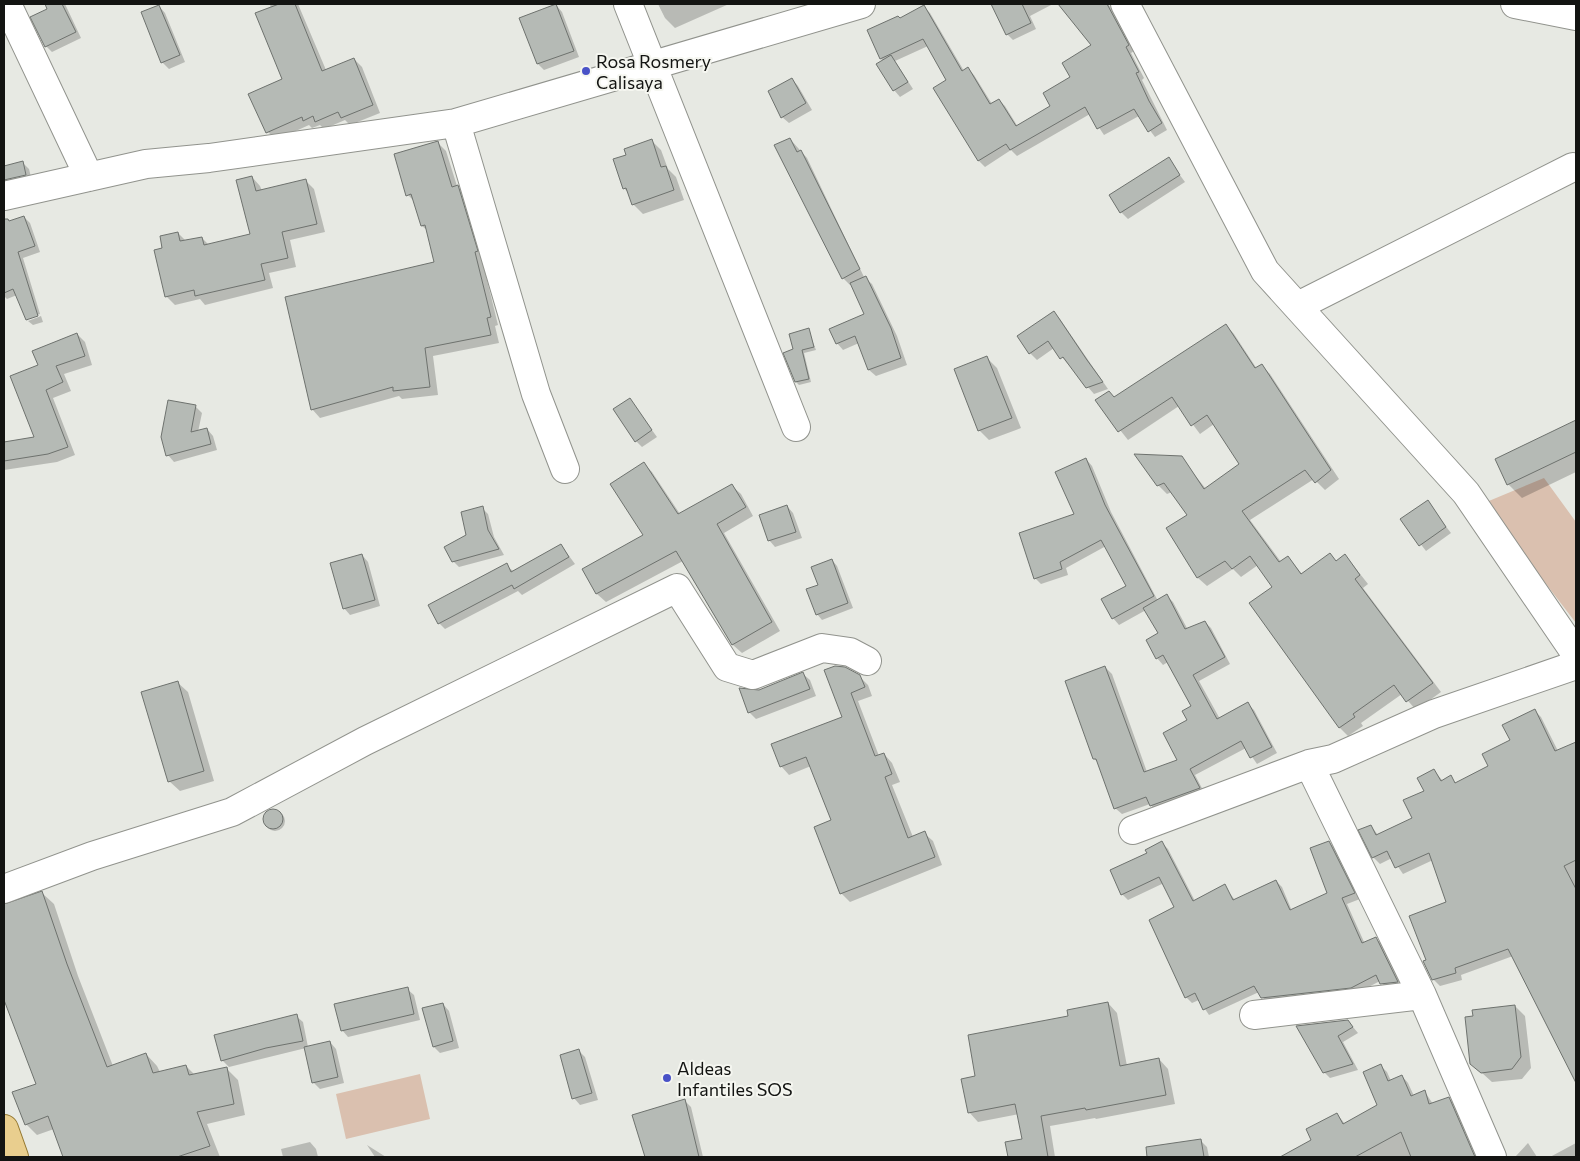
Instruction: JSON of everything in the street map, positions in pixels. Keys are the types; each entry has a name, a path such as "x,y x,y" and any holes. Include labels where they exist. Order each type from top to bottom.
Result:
{"main road":[{"path":"4,1129 14,1157"}],"street":[{"path":"7,4 89,177"},
{"path":"628,4 796,427"},
{"path":"4,196 146,164 209,158 456,123 860,4"},
{"path":"1125,4 1264,270 1466,493 1576,654"},
{"path":"1515,4 1576,16"},
{"path":"456,123 536,394 565,469"},
{"path":"1298,306 1573,167"},
{"path":"4,889 92,856 232,812 374,736 677,588 727,667 753,675 822,648 850,652 867,661"},
{"path":"1133,830 1309,764 1333,758 1434,714 1576,665"},
{"path":"1309,764 1422,995 1492,1157"},
{"path":"1254,1015 1422,995"}],"shaded area":[{"path":"1544,478 1576,522 1576,623 1484,503"},
{"path":"420,1074 430,1119 346,1139 336,1094"}],"building":[{"path":"45,4 62,4 76,32 45,47 30,17 47,9"},
{"path":"279,4 295,4 322,71 354,58 373,105 341,118 338,112 315,122 313,116 303,121 302,117 266,133 248,94 282,79 255,13"},
{"path":"556,4 574,51 537,64 519,18"},
{"path":"991,4 1022,4 1031,23 1006,35"},
{"path":"1058,4 1107,4 1129,45 1126,47 1139,72 1136,73 1162,123 1148,132 1134,109 1097,129 1085,107 1010,150 1006,144 978,161 933,88 946,80 923,39 880,59 867,30 898,16 900,18 924,5 962,71 968,67 990,104 999,99 1016,126 1050,106 1043,93 1070,77 1062,63 1091,45"},
{"path":"159,5 180,55 161,63 141,12"},
{"path":"891,55 908,82 893,91 876,64"},
{"path":"792,78 806,103 781,118 768,91"},
{"path":"790,138 797,152 801,150 860,269 842,279 774,145"},
{"path":"652,139 661,167 666,166 674,190 632,205 626,188 623,189 613,159 626,155 624,149"},
{"path":"438,141 452,187 458,185 478,251 475,252 491,317 487,318 491,335 425,348 430,387 393,391 393,387 311,410 285,297 434,262 425,225 421,226 411,194 406,196 394,154"},
{"path":"1169,157 1180,175 1120,213 1109,195"},
{"path":"23,161 26,175 4,180 4,166"},
{"path":"252,176 256,191 306,179 317,224 282,232 288,258 261,264 265,280 195,296 194,290 165,297 154,250 162,248 160,236 178,232 180,241 202,237 204,245 250,234 236,180"},
{"path":"24,216 35,246 18,252 38,316 26,320 13,289 4,293 4,219 9,221"},
{"path":"866,276 891,328 901,358 868,370 855,336 836,344 829,329 864,314 850,283"},
{"path":"1054,311 1103,382 1086,388 1063,357 1060,359 1048,341 1029,354 1017,336"},
{"path":"1226,324 1255,368 1262,364 1331,470 1315,483 1305,470 1242,511 1279,562 1288,556 1301,574 1330,553 1336,561 1345,554 1360,575 1355,579 1433,683 1406,702 1394,685 1353,714 1355,717 1339,728 1249,603 1272,587 1250,556 1232,569 1225,561 1197,578 1166,528 1187,515 1164,483 1157,486 1134,454 1182,456 1204,489 1239,464 1207,415 1191,426 1172,397 1118,432 1095,400 1109,391 1114,397"},
{"path":"809,328 814,347 802,350 809,379 795,382 783,353 793,349 789,334"},
{"path":"77,333 85,356 56,366 63,382 46,390 68,447 48,454 4,461 4,442 34,437 10,376 38,365 32,351"},
{"path":"987,356 1012,418 978,431 954,369"},
{"path":"630,398 652,430 635,442 613,409"},
{"path":"168,400 196,405 191,432 207,428 211,444 166,456 161,437"},
{"path":"1576,420 1576,452 1507,485 1495,459"},
{"path":"1086,458 1105,505 1154,596 1112,619 1101,599 1126,586 1101,540 1060,562 1062,569 1034,579 1019,533 1074,514 1055,472"},
{"path":"644,462 678,514 732,484 746,507 717,524 772,622 732,645 676,551 596,594 582,569 643,535 610,484"},
{"path":"1428,500 1446,527 1419,546 1400,519"},
{"path":"787,505 796,532 768,541 759,515"},
{"path":"483,506 488,530 499,549 452,562 444,547 466,535 461,512"},
{"path":"561,544 569,557 514,589 512,585 438,624 428,605 507,563 511,572"},
{"path":"362,554 375,600 343,609 330,563"},
{"path":"832,559 848,603 816,615 806,589 818,585 811,567"},
{"path":"1167,594 1185,629 1205,621 1225,657 1193,675 1217,719 1248,702 1272,747 1250,758 1241,741 1190,769 1200,788 1150,806 1146,797 1114,809 1096,759 1093,759 1065,681 1105,666 1144,772 1177,760 1163,733 1187,720 1182,711 1191,706 1163,655 1156,659 1146,640 1158,633 1143,608"},
{"path":"835,666 845,667 860,675 865,687 851,693 875,756 884,753 892,774 885,777 908,838 925,831 935,857 840,894 814,827 831,820 806,757 780,767 771,744 842,717 824,670"},
{"path":"803,672 810,689 748,713 739,688 759,690"},
{"path":"178,681 204,771 168,782 141,692"},
{"path":"1535,709 1555,751 1576,742 1576,860 1564,866 1576,889 1576,1083 1508,949 1455,968 1456,973 1432,980 1423,961 1426,960 1409,916 1446,902 1429,853 1395,868 1387,851 1372,858 1358,830 1371,825 1376,835 1412,818 1403,800 1424,791 1417,778 1434,769 1441,781 1451,775 1455,783 1488,766 1482,754 1510,740 1502,725"},
{"path":"273,809 280,812 283,819 280,826 273,829 266,826 263,819 266,812"},
{"path":"1162,841 1193,901 1225,884 1233,900 1276,880 1290,910 1327,893 1310,848 1329,841 1355,893 1342,898 1362,943 1376,937 1398,982 1380,984 1376,975 1351,988 1261,998 1254,986 1203,1010 1195,993 1185,998 1149,920 1174,907 1159,877 1121,895 1110,870 1147,853 1145,850"},
{"path":"42,891 67,964 107,1067 146,1053 153,1073 186,1065 189,1075 227,1067 234,1104 197,1112 210,1146 177,1157 63,1157 48,1116 25,1125 12,1092 36,1084 4,1000 4,904"},
{"path":"408,987 414,1014 341,1031 334,1004"},
{"path":"1108,1002 1120,1066 1159,1058 1166,1095 1086,1110 1085,1108 1041,1116 1048,1157 1008,1157 1005,1142 1022,1139 1015,1104 968,1113 961,1079 975,1076 968,1035 1068,1016 1067,1010"},
{"path":"443,1003 453,1041 433,1047 422,1008"},
{"path":"1515,1005 1521,1057 1512,1069 1481,1073 1470,1064 1465,1017 1473,1016 1472,1010"},
{"path":"297,1014 303,1041 266,1048 221,1061 214,1035"},
{"path":"1348,1020 1353,1027 1338,1036 1353,1064 1323,1073 1296,1026"},
{"path":"330,1041 338,1077 312,1083 304,1047"},
{"path":"579,1049 592,1093 572,1099 560,1055"},
{"path":"1381,1064 1388,1081 1402,1075 1411,1096 1425,1090 1429,1104 1449,1097 1475,1157 1411,1157 1401,1132 1355,1157 1280,1157 1311,1140 1306,1129 1337,1113 1343,1124 1377,1105 1363,1072"},
{"path":"685,1099 699,1157 645,1157 632,1115"},
{"path":"1201,1139 1204,1157 1147,1157 1146,1147"}],"place":[{"name":"Rosa Rosmery Calisaya","path":"586,71"},
{"name":"Aldeas Infantiles SOS","path":"667,1078"}]}
